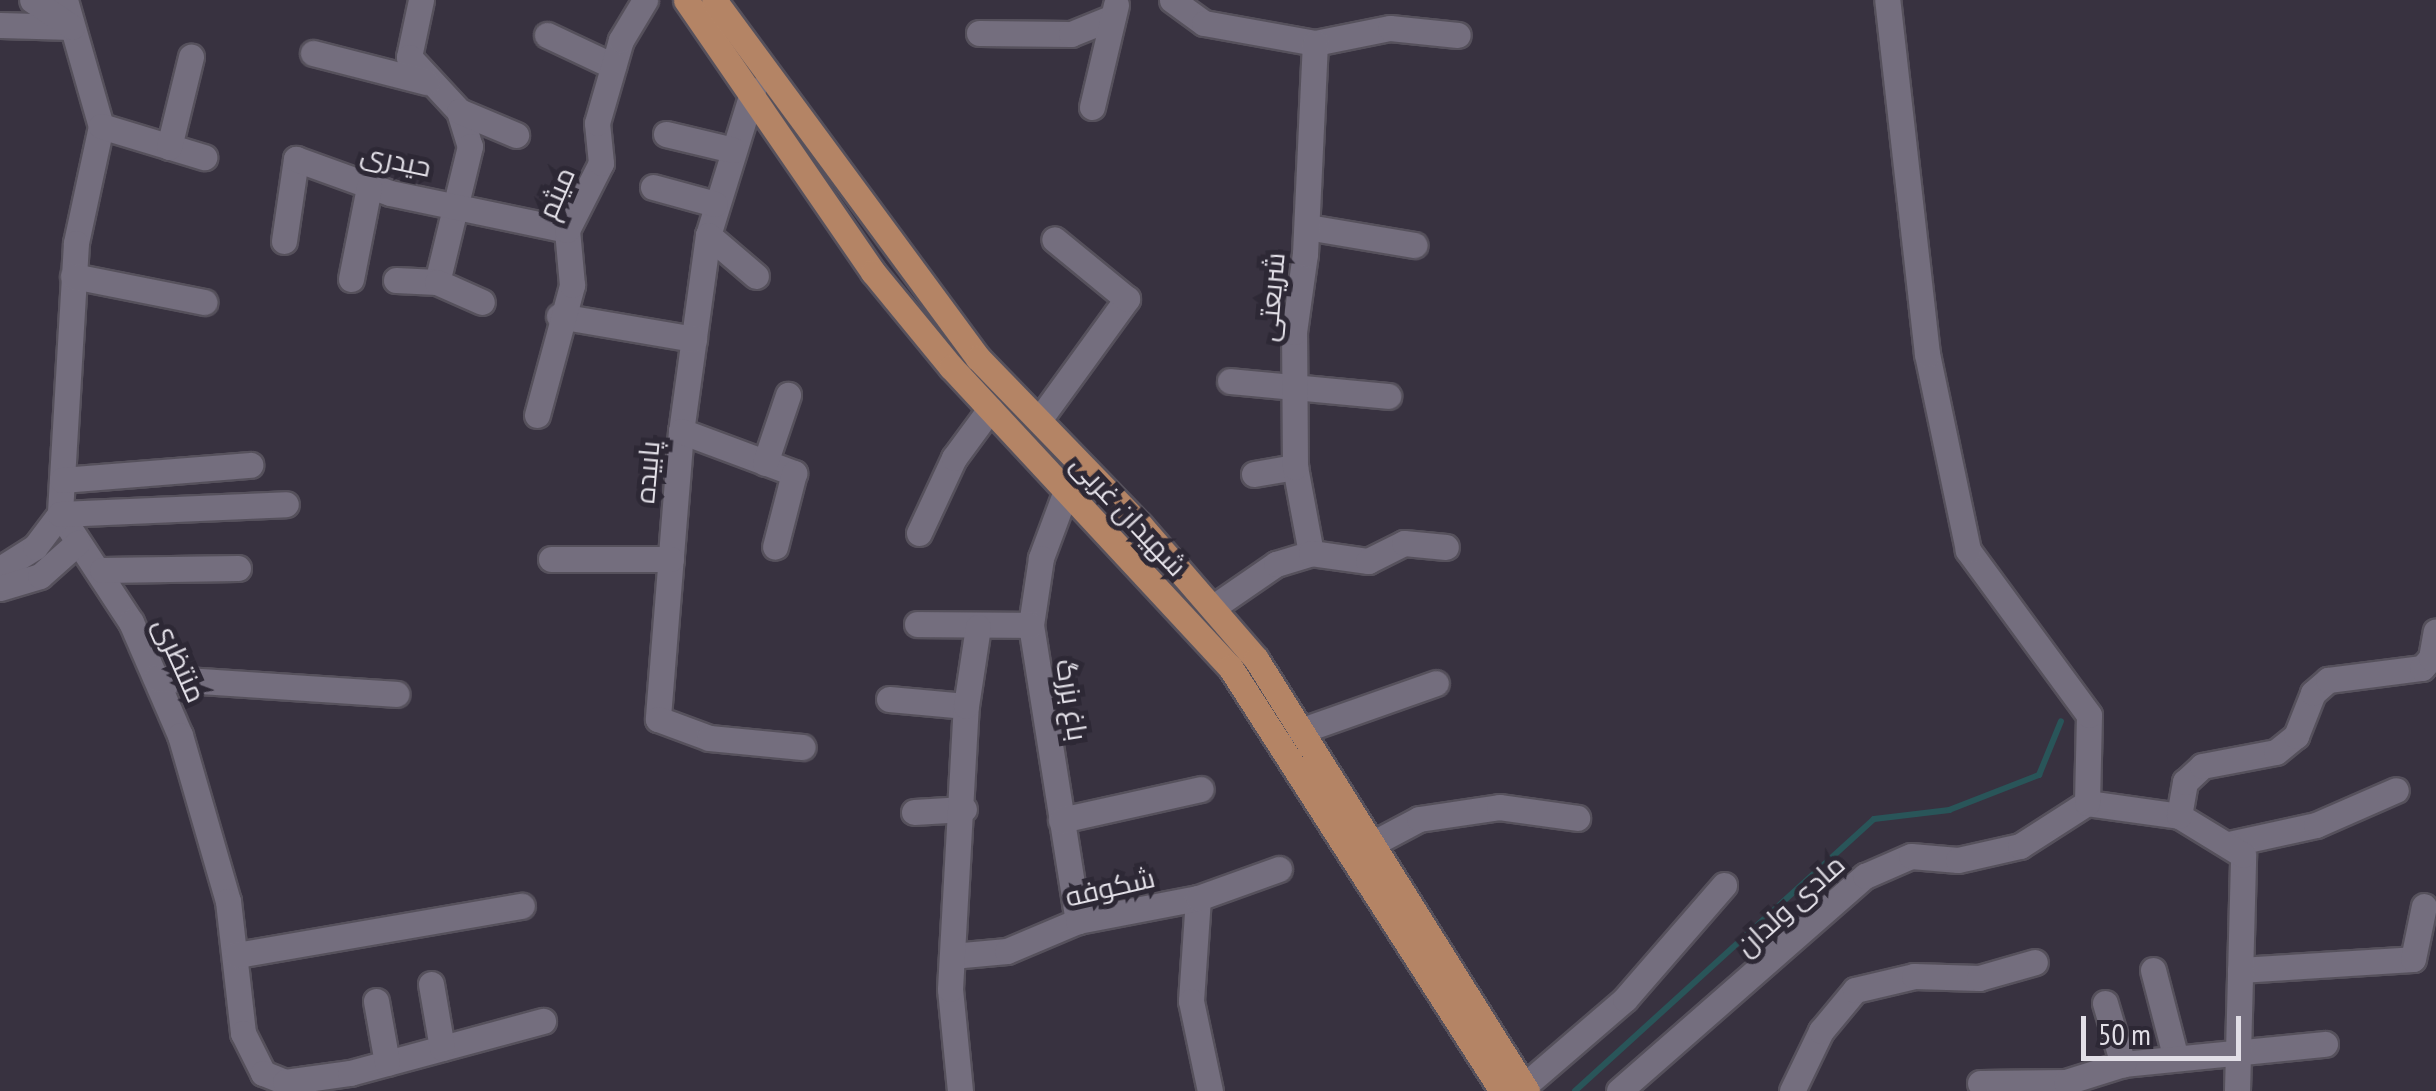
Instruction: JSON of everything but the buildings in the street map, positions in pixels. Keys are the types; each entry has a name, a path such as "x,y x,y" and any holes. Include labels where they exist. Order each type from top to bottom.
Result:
{"main road":[{"name":"شهیدان غربی","path":"686,0 753,90 873,272 990,409 1230,667 1517,1090"},
{"name":"شهیدان غربی","path":"714,0 978,358 1256,659 1517,1090"}],"street":[{"path":"32,0 72,26"},
{"path":"0,570 35,547 60,514 73,276 86,171 101,126 64,0"},
{"path":"421,0 409,57 426,82 459,110 516,135"},
{"name":"میثم","path":"537,415 559,316 572,285 567,230 601,164 597,123 613,66 645,0"},
{"path":"1172,0 1204,23 1315,43 1390,28 1458,35"},
{"path":"1887,0 1927,354 1968,550 2088,715 2087,803 2179,816 2244,855 2237,1091"},
{"path":"979,33 1072,34 1115,8"},
{"path":"1092,106 1115,8"},
{"path":"0,25 72,26"},
{"path":"548,34 613,66"},
{"name":"شریعتی","path":"1311,553 1295,467 1299,390 1296,302 1307,227 1315,43"},
{"path":"313,53 426,82"},
{"path":"170,147 191,57"},
{"name":"پابیده","path":"753,90 708,235 681,430 658,719 709,738 803,747"},
{"path":"437,282 470,146 459,110"},
{"path":"101,126 204,157"},
{"path":"666,134 733,150"},
{"name":"حیدری","path":"284,241 296,159 369,187 567,230"},
{"path":"351,279 369,187"},
{"path":"653,187 715,204"},
{"path":"1307,227 1414,246"},
{"path":"708,235 756,276"},
{"path":"1039,420 1128,300 1054,239"},
{"path":"73,276 204,302"},
{"path":"396,280 437,282 482,302"},
{"path":"559,316 694,338"},
{"path":"1230,381 1388,396"},
{"path":"765,462 788,395"},
{"path":"920,533 954,458 990,409"},
{"path":"681,430 794,473 775,546"},
{"path":"62,480 250,465"},
{"path":"1254,474 1295,467"},
{"name":"باغ بزرگ","path":"1066,491 1041,558 1031,626 1078,921"},
{"path":"60,514 286,504"},
{"name":"منتظری","path":"60,514 76,544 102,570 156,678 200,793 238,955 243,1034 263,1073 285,1082 386,1063 542,1021"},
{"path":"1212,608 1276,564 1311,553 1368,561 1404,543 1446,547"},
{"path":"0,588 40,576 76,544"},
{"path":"551,559 670,558"},
{"path":"102,570 238,568"},
{"path":"917,624 1031,626"},
{"path":"960,1091 952,956 964,809 966,706 978,628"},
{"path":"2179,816 2184,782 2202,766 2276,752 2296,736 2313,693 2328,680 2422,668 2431,658 2436,631"},
{"path":"156,678 396,694"},
{"path":"1300,731 1436,684"},
{"path":"890,698 966,706"},
{"path":"1060,820 1200,789"},
{"path":"2229,844 2316,825 2396,790"},
{"name":"مادی ولدان","path":"1619,1091 1865,876 1910,856 1958,860 2020,846 2087,803"},
{"path":"1370,845 1419,819 1499,807 1577,818"},
{"path":"914,812 964,809"},
{"name":"شکوفه","path":"952,956 1007,950 1078,921 1198,898 1278,868"},
{"path":"1517,1090 1625,999 1724,885"},
{"path":"1198,898 1190,1001 1210,1091"},
{"path":"238,955 522,906"},
{"path":"2240,970 2413,959 2424,906"},
{"path":"1792,1091 1821,1031 1855,990 1914,976 1978,978 2035,962"},
{"path":"2152,970 2174,1055"},
{"path":"430,984 442,1048"},
{"path":"376,1000 386,1063"},
{"path":"2105,1002 2123,1064"},
{"path":"1980,1083 2066,1082 2123,1064 2174,1055 2325,1044"}],"waterway":[{"path":"1575,1091 1874,819 1949,810 2039,775 2061,721"}]}
